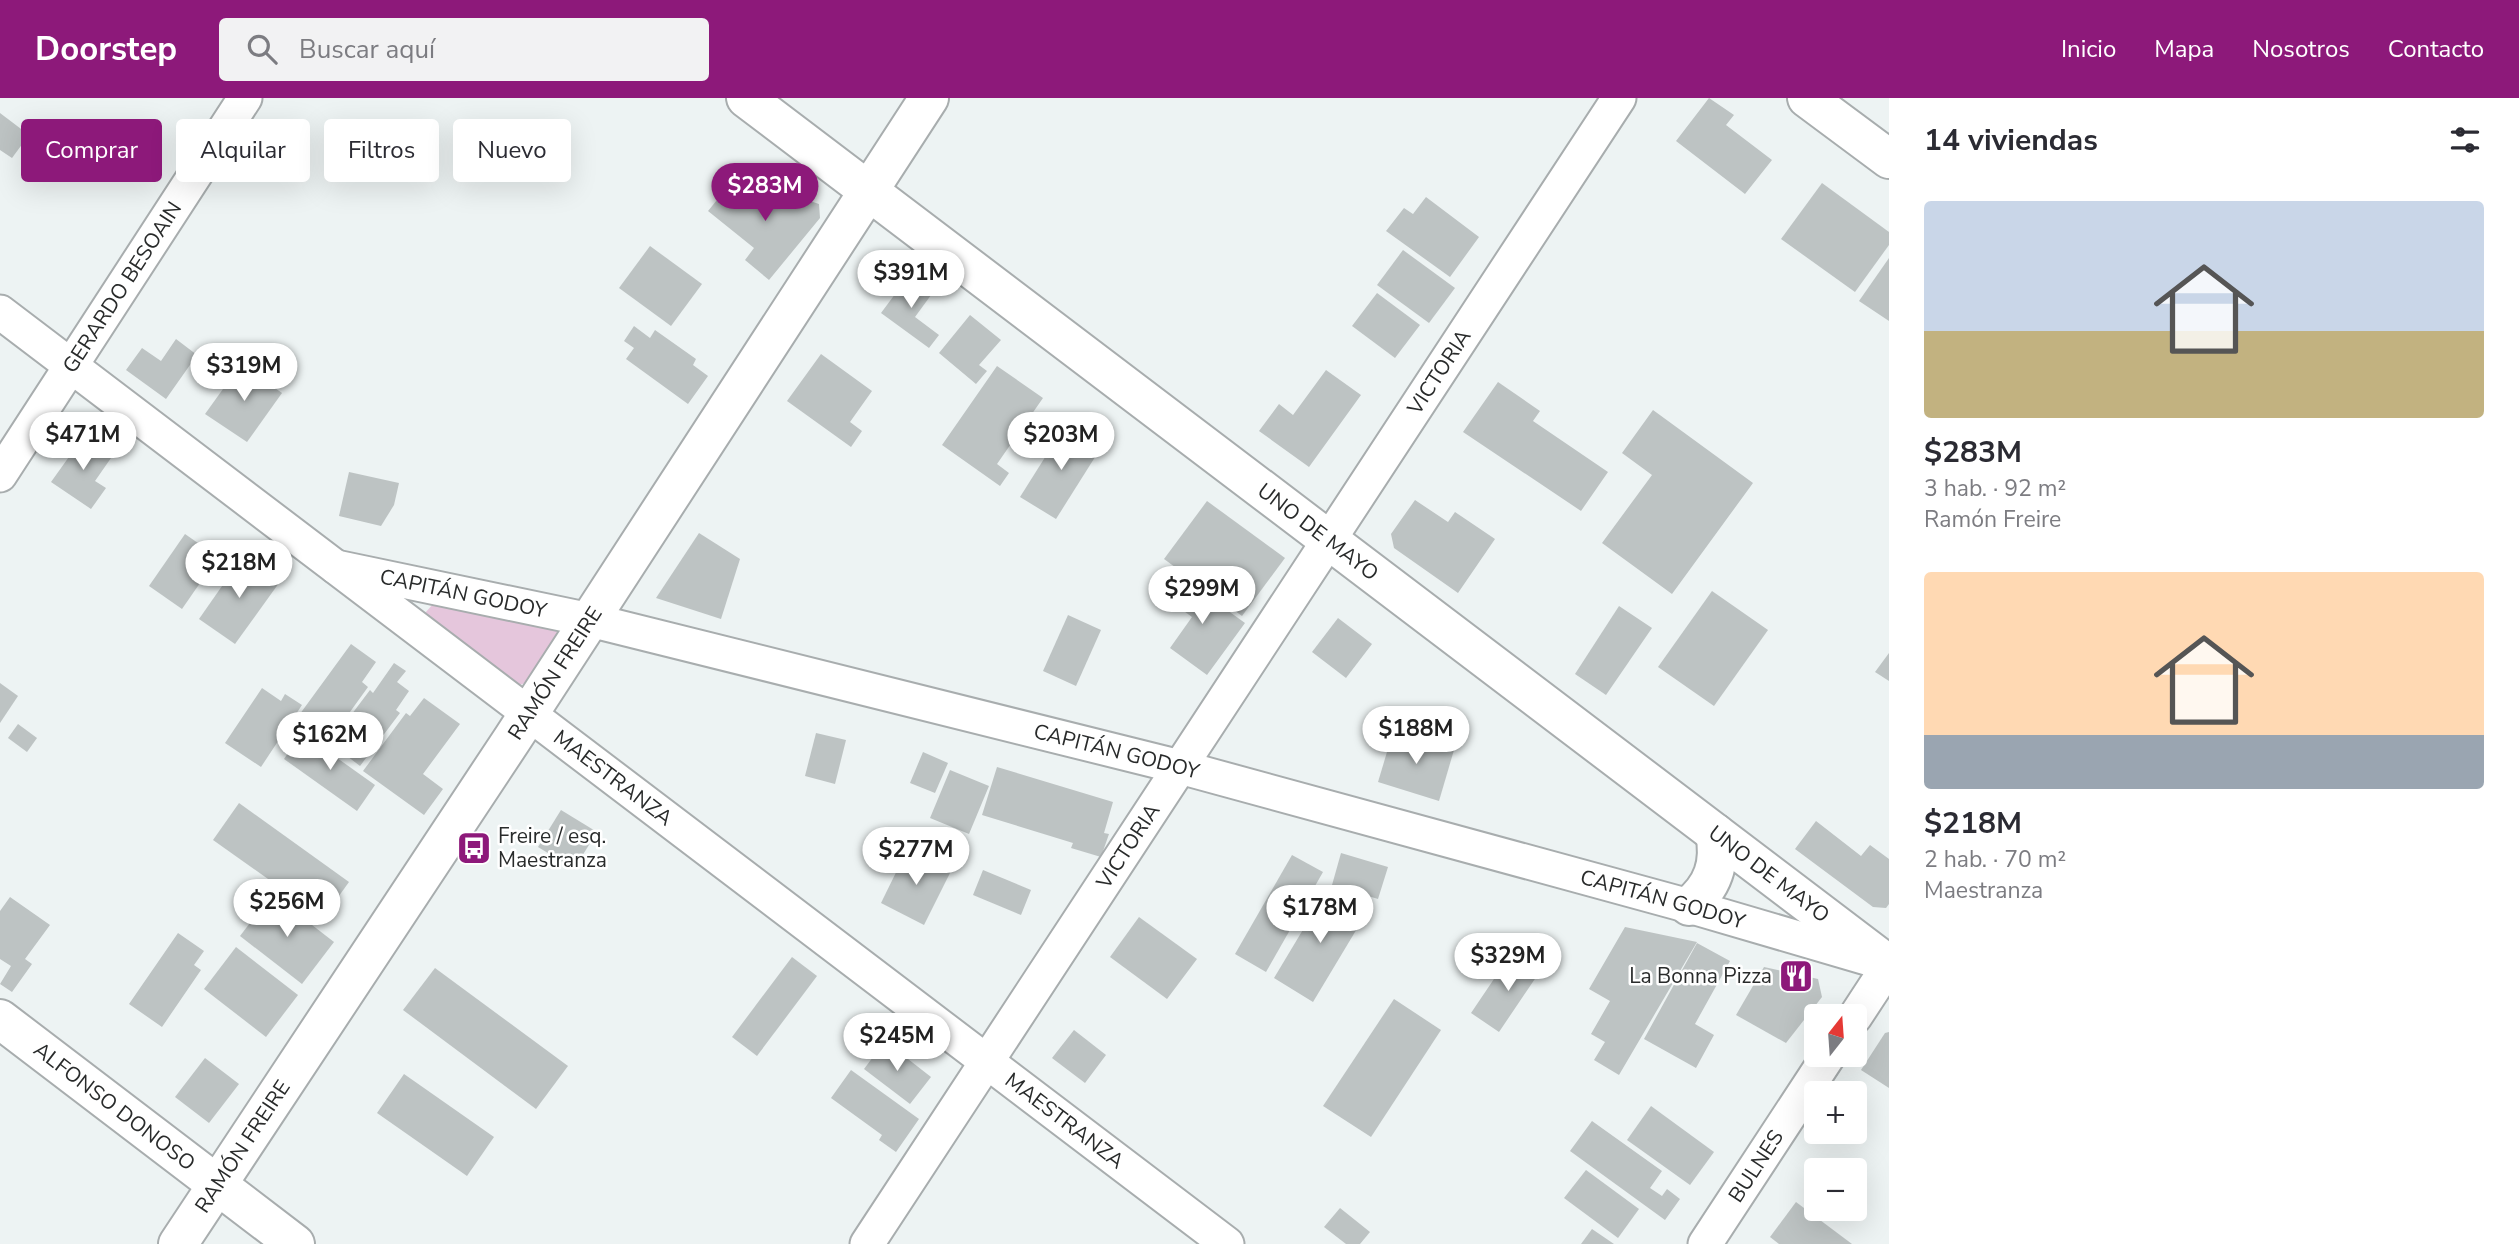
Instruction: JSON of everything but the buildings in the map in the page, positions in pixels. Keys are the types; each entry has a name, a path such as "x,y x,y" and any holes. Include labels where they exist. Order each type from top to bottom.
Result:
{"street":[{"name":"GERARDO BESOAIN","path":"0,475 245,98"},
{"name":"UNO DE MAYO","path":"746,98 1889,965"},
{"name":"RAMÓN FREIRE","path":"178,1244 529,714 929,98"},
{"name":"VICTORIA","path":"867,1244 1619,98"},
{"path":"1807,98 1889,159"},
{"name":"MAESTRANZA","path":"0,312 1227,1244"},
{"name":"CAPITÁN GODOY","path":"336,567 590,620 1180,767 1689,906 1889,965"},
{"path":"1689,906 1708,887 1714,875 1717,854 1715,834"},
{"path":"1864,1004 1889,965"},
{"name":"ALFONSO DONOSO","path":"0,1019 295,1244"},
{"name":"BULNES","path":"1705,1244 1820,1068"}],"shaded area":[{"path":"434,603 554,625 560,639 533,680 517,686 425,613"}],"place":[{"name":"Freire / esq. Maestranza","path":"474,848"},
{"name":"La Bonna Pizza","path":"1796,976"}]}
